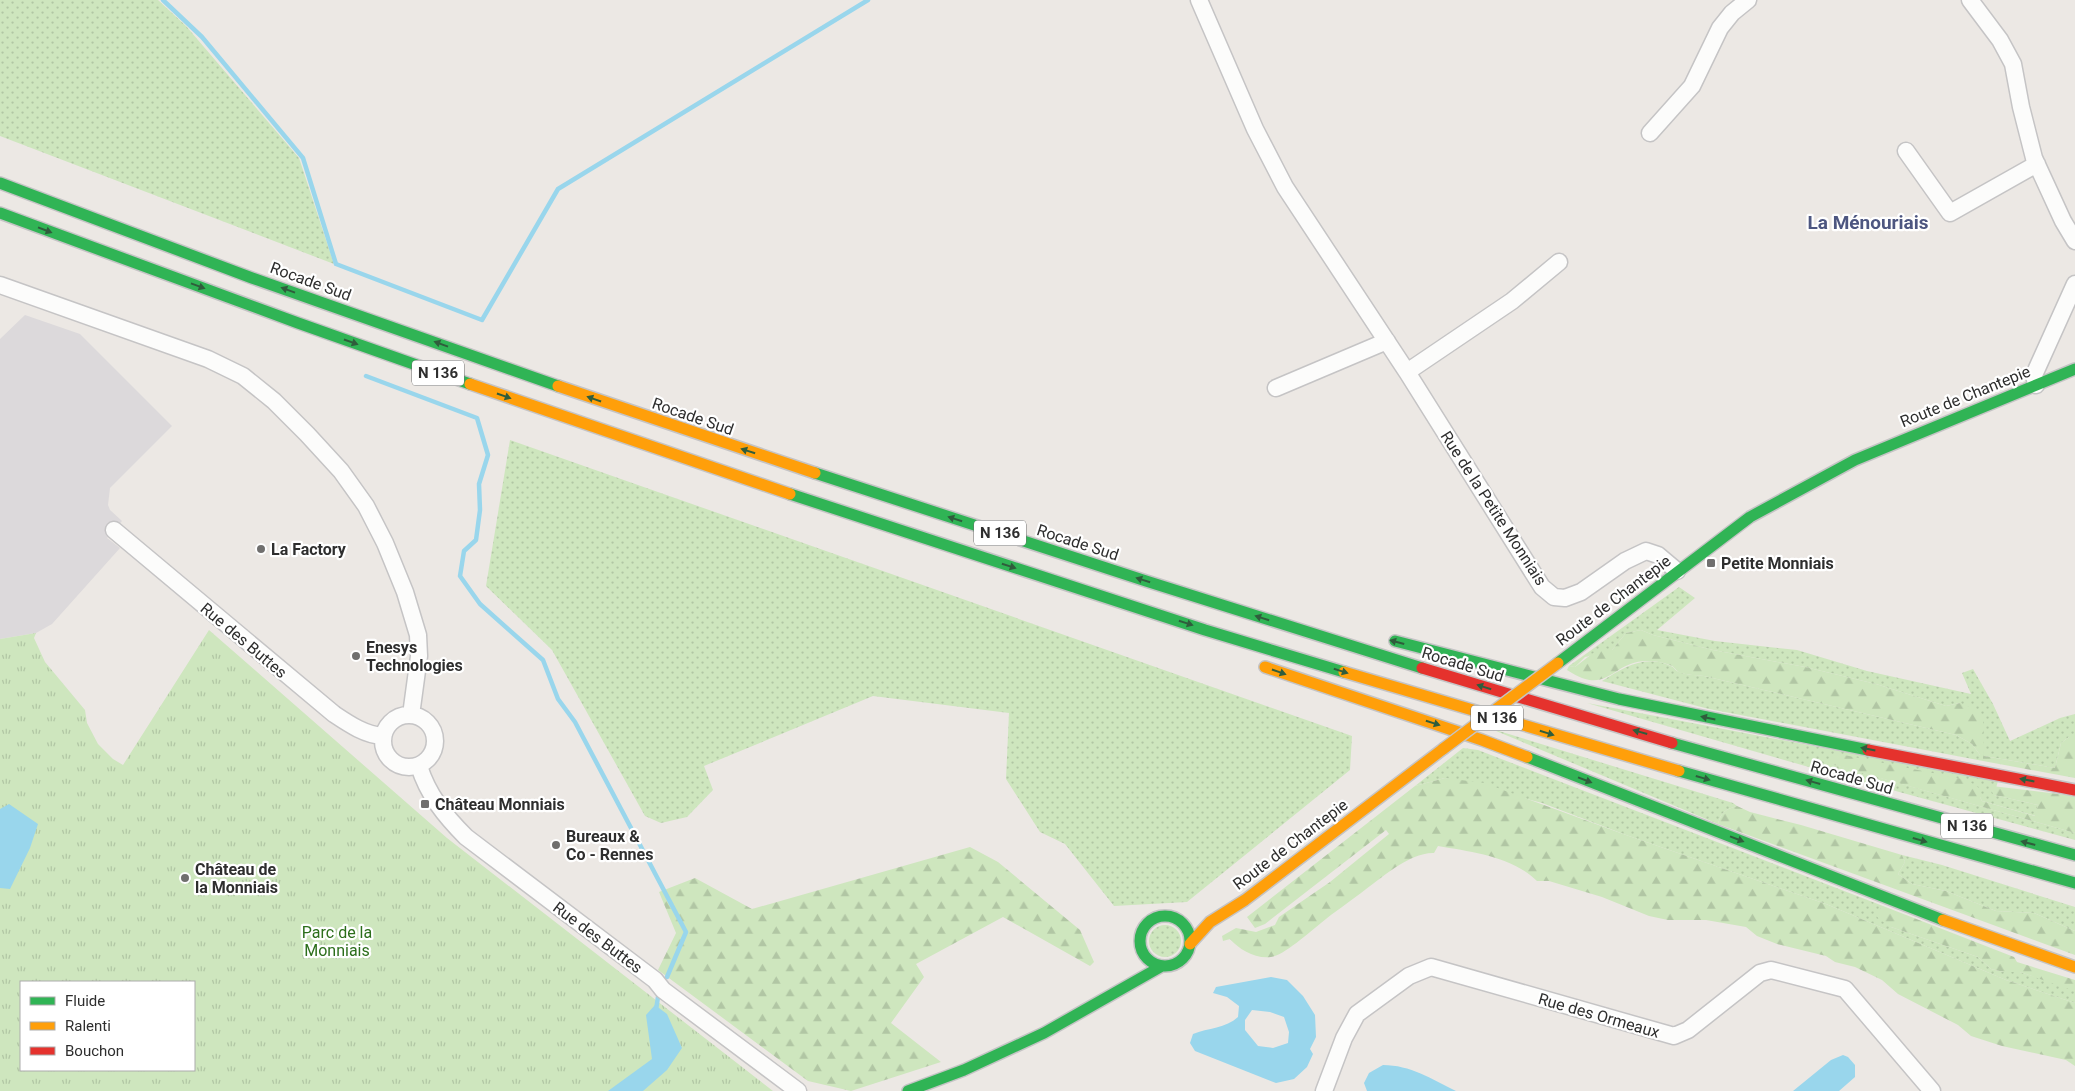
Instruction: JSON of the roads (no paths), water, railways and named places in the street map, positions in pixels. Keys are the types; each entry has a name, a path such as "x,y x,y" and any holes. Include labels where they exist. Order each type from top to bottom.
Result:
{"main road":[{"name":"Rocade Sud","path":"0,183 312,299 688,431 1206,600 1494,690 1869,799 2075,855"},
{"name":"N 136","path":"0,212 298,323 722,472 1205,630 1526,727 2075,883"},
{"name":"Route de Chantepie","path":"1190,944 1210,922 1245,900 1750,517 1855,460 2075,369"},
{"path":"1206,600 1245,600"},
{"path":"1123,603 1187,637"},
{"path":"1386,638 1619,699 2075,790"},
{"path":"1258,664 1482,740 1970,930 2075,967"},
{"path":"2033,872 2061,892"},
{"path":"1133,981 1140,964 1140,941 1143,929 1152,919 1167,916 1181,921 1210,922"},
{"path":"908,1091 964,1070 1044,1033 1133,981 1162,966 1178,963 1184,958 1190,944 1190,935 1181,921"},
{"path":"1141,949 1149,960 1162,966"}],"street":[{"name":"Rue de la Petite Monniais","path":"1199,0 1255,129 1285,187 1407,372 1542,587 1554,597 1566,598 1581,592 1625,561 1646,550 1658,555 1677,571"},
{"path":"1650,133 1692,86 1720,28 1732,13 1748,0"},
{"path":"1970,0 2000,40 2012,64 2021,107 2037,164 2063,221 2075,241"},
{"path":"1906,151 1950,213 2037,164"},
{"path":"1407,372 1512,301 1559,262"},
{"path":"2036,385 2034,376 2075,284"},
{"path":"0,285 208,359 243,376 259,388 307,434 341,471 366,506 385,543 405,592 418,635 419,656 411,715"},
{"path":"1276,388 1386,341"},
{"name":"Rue des Buttes","path":"114,530 334,714 351,725 376,736 383,736"},
{"path":"411,715 426,720 434,733 435,749 426,762 419,766 403,767 390,759 385,752 383,736 386,729 396,718 411,715"},
{"name":"Rue des Buttes","path":"419,766 425,783 436,802 449,820 466,837 655,980 663,990 798,1091"},
{"name":"Rue des Ormeaux","path":"1324,1091 1344,1038 1357,1014 1409,976 1431,967 1674,1036 1688,1030 1760,973 1771,970 1845,989 1932,1091"}],"water":[{"path":"9,804 38,824 30,848 10,889 0,888 0,809"},
{"path":"1271,977 1287,980 1303,996 1315,1015 1316,1037 1310,1049 1313,1054 1307,1067 1294,1079 1276,1083 1195,1051 1190,1043 1193,1034 1222,1026 1238,1017 1239,1006 1227,997 1213,993 1216,987","holes":["1252,1010 1270,1012 1284,1017 1289,1032 1288,1043 1273,1048 1258,1046 1245,1030 1245,1020"]},
{"path":"655,1005 667,1014 682,1048 667,1070 643,1091 608,1091 652,1059 646,1015"},
{"path":"1843,1055 1848,1057 1855,1065 1855,1077 1839,1091 1793,1091 1831,1060"},
{"path":"1383,1065 1412,1070 1456,1091 1367,1091 1364,1083 1369,1073"}],"waterway":[{"path":"163,0 202,37 303,158 336,264 482,320 558,189 868,0"},
{"path":"366,376 477,418 488,455 479,484 480,510 476,540 464,551 460,576 480,604 543,660 558,699 575,722 686,932 667,977"},
{"path":"656,1010 658,997"}],"place":[{"name":"La Factory","path":"261,549"},
{"name":"Petite Monniais","path":"1711,563"},
{"name":"Enesys Technologies","path":"356,656"},
{"name":"Château Monniais","path":"425,804"},
{"name":"Bureaux & Co - Rennes","path":"556,845"},
{"name":"Château de la Monniais","path":"185,878"}],"district":[{"name":"La Ménouriais","path":"1868,222"}],"park label":[{"name":"Parc de la Monniais","path":"337,941"}]}
